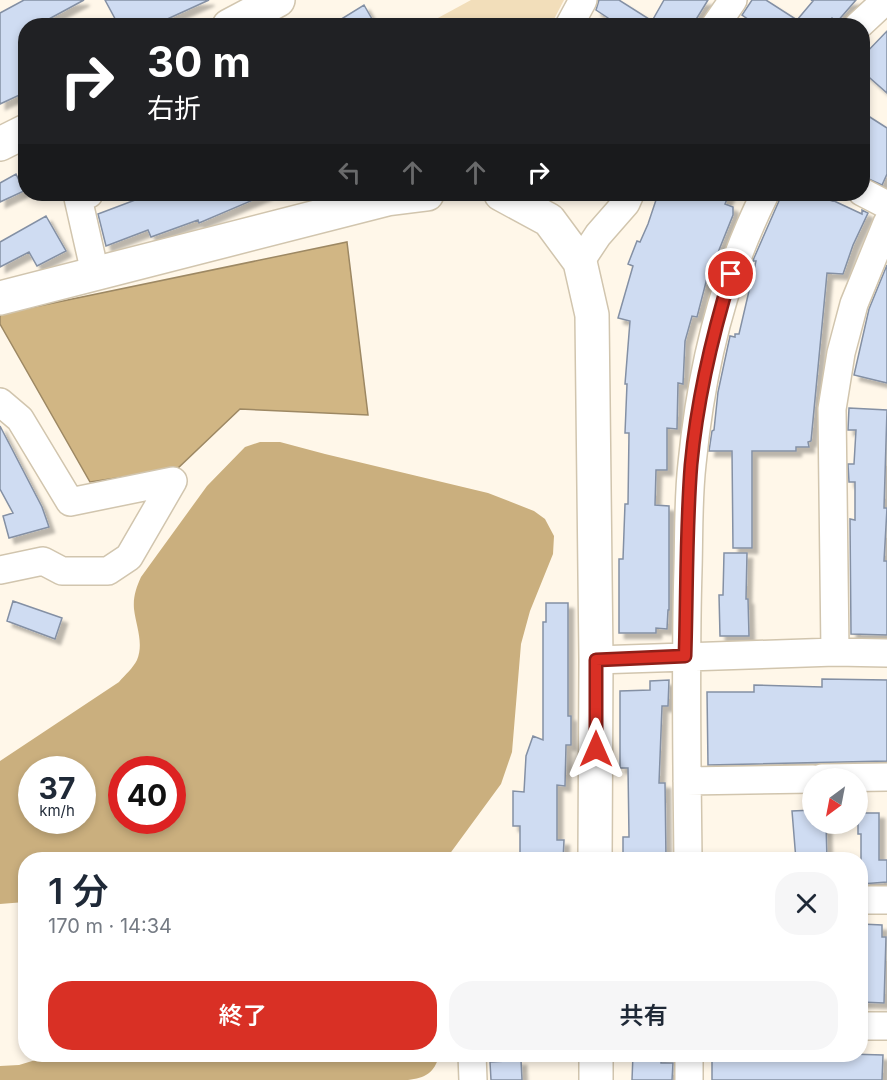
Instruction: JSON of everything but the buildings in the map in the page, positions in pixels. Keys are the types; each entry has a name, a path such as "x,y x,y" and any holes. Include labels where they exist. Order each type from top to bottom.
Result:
{"street":[{"path":"244,18 279,0"},
{"path":"573,18 582,0"},
{"path":"721,18 733,0"},
{"path":"867,18 886,0"},
{"path":"0,144 18,135"},
{"path":"870,196 887,205"},
{"path":"79,201 95,273"},
{"path":"0,298 379,201"},
{"path":"514,201 549,220 580,262 592,315 596,660 595,852"},
{"path":"580,262 598,235 627,201"},
{"path":"688,852 685,656 692,465 701,399 717,319 731,274 762,201"},
{"path":"835,652 832,409 841,353 854,304 887,223"},
{"path":"0,402 20,419 70,502 173,481 129,557 108,571 62,571 43,561 0,570"},
{"path":"596,660 835,652 887,653"},
{"path":"868,777 887,777"},
{"path":"687,781 802,779"},
{"path":"868,900 887,900"},
{"path":"868,1026 887,1026"},
{"path":"472,1062 473,1080"},
{"path":"596,1062 596,1080"},
{"path":"689,1062 689,1080"}],"shaded area":[{"path":"471,0 564,0 555,18 438,18"},
{"path":"347,242 368,415 240,409 177,469 90,482 0,324 0,314"},
{"path":"260,442 280,442 488,493 534,511 545,519 554,536 553,554 530,611 521,644 512,752 501,784 451,852 18,852 18,903 0,904 0,761 119,682 133,666 140,647 134,600 141,577 207,486 245,447"},
{"path":"29,1062 437,1062 428,1074 408,1080 0,1080 0,1066"}],"route":[{"path":"596,749 596,660 685,656 692,465 701,399 717,319 731,274"}]}
